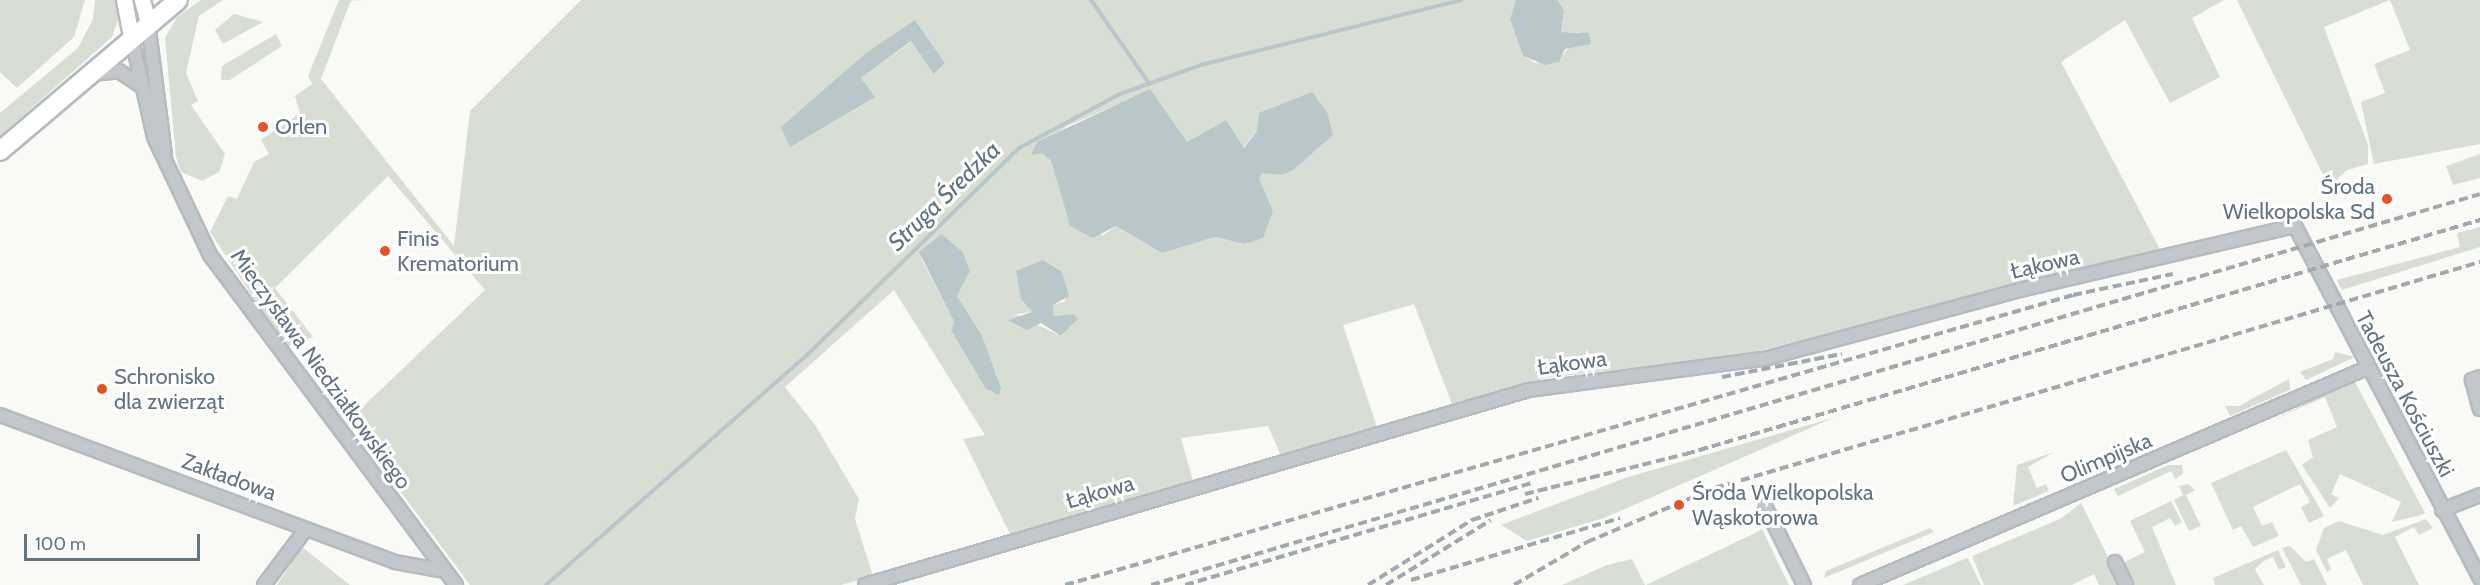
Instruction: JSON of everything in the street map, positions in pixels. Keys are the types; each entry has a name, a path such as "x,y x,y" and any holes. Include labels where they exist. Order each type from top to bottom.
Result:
{"highway":[{"path":"0,151 131,35 178,0"}],"main road":[{"path":"124,0 131,35"},
{"path":"142,0 148,22"}],"street":[{"name":"Mieczysława Niedziałkowskiego","path":"148,22 167,168"},
{"name":"Mieczysława Niedziałkowskiego","path":"131,35 143,87 167,168 227,280 456,585"},
{"path":"85,75 120,71 143,87"},
{"name":"Tadeusza Kościuszki","path":"2295,226 2367,368 2480,579"},
{"name":"Łąkowa","path":"865,585 1530,390 1768,358 2024,289 2295,226"},
{"name":"Olimpijska","path":"1860,585 2367,368"},
{"path":"2480,377 2472,380 2480,409"},
{"name":"Zakładowa","path":"0,414 395,562 445,571"},
{"path":"2442,510 2480,495"},
{"path":"1764,504 1804,585"},
{"path":"264,585 306,529"},
{"path":"2115,562 2126,585"}],"shaded area":[{"path":"0,0 85,0 74,37 17,88 0,72"},
{"path":"95,0 117,0 119,17 112,37 0,136 0,113 78,48 93,19"},
{"path":"201,0 223,0 199,16 186,73 198,101 191,105 225,154 219,172 202,181 181,172 176,157 165,38 177,17"},
{"path":"339,0 351,0 321,79 454,246 470,111 581,0 1516,0 1510,19 1523,56 1535,63 1563,55 1581,32 1561,32 1564,11 1558,0 2224,0 2192,18 2220,77 2170,103 2125,20 2061,62 2163,255 1737,356 1544,378 1452,404 1414,304 1343,325 1377,427 1281,456 1268,426 1181,438 1193,481 1010,534 963,439 985,435 894,290 785,387 815,425 859,499 855,519 873,576 841,585 470,585 348,421 485,290 388,176 275,288 313,337 286,347 210,232 228,196 237,199 254,162 269,154 261,140 300,113 295,96 312,84 308,76","holes":["915,20 945,63 935,74 912,41 861,78","1118,104 1187,142 1226,120 1243,148 1257,131 1282,175 1262,172 1258,177 1273,211 1243,244 1215,237 1162,253 1116,226 1103,235 1070,226 1051,161 1042,152 1031,154 1067,126","942,234 963,252 970,271 957,296 997,375 992,393 951,330 954,322 921,258","1062,272 1065,301 1053,305 1054,316 1074,314 1078,319 1061,336 1015,314 1032,312 1021,299"]},
{"path":"1516,0 1558,0 1564,11 1561,32 1589,33 1591,44 1565,49 1559,62 1546,65 1523,56 1510,19"},
{"path":"2237,0 2390,0 2324,27 2368,145 2368,164 2347,170 2329,187"},
{"path":"2390,0 2480,0 2480,144 2374,164 2361,102 2385,93 2374,64 2410,50"},
{"path":"234,14 263,22 223,44 215,30"},
{"path":"915,20 945,63 934,74 911,41 861,78 875,97 790,147 781,127 866,53"},
{"path":"276,34 282,46 230,80 221,80 222,66"},
{"path":"1150,89 1187,142 1226,120 1244,148 1257,131 1259,113 1312,92 1327,112 1333,135 1293,170 1282,175 1262,173 1259,178 1273,211 1263,238 1244,244 1215,237 1162,253 1116,226 1093,238 1070,226 1051,161 1042,153 1031,155 1037,142"},
{"path":"2480,154 2480,178 2453,185 2446,166"},
{"path":"2480,227 2480,247 2342,290 2337,280 2460,247 2457,233"},
{"path":"942,234 963,252 970,271 957,296 982,336 1001,388 999,395 986,389 951,330 954,322 919,252"},
{"path":"1043,260 1062,272 1069,296 1053,305 1054,316 1074,314 1078,319 1061,336 1041,323 1027,330 1008,320 1032,312 1021,299 1016,271"},
{"path":"2335,352 2355,357 2306,380 2300,372 2333,359"},
{"path":"2289,379 2290,390 2230,416 2225,406 2239,406"},
{"path":"2354,380 2425,513 2422,515 2392,522 2401,502 2340,474 2331,494 2339,498 2330,508 2302,465 2313,457 2308,440 2337,427 2325,397 2271,421"},
{"path":"1833,418 1604,518 1527,541 1501,525 1628,477"},
{"path":"2286,450 2324,516 2309,523 2301,507 2310,502 2300,484 2253,507 2262,526 2272,522 2279,536 2253,547 2241,526 2233,530 2211,483"},
{"path":"2054,452 2028,467 2037,488 2046,484 2049,491 2013,506 2017,465"},
{"path":"2168,465 2182,465 2183,474 2175,479 2171,471 2118,496 2114,489"},
{"path":"2188,484 2195,490 2186,495 2201,526 2189,531 2174,500 2183,495 2179,486"},
{"path":"2171,501 2182,522 2175,526 2170,518 2152,527 2176,585 2130,585 2120,564 2145,552 2130,521"},
{"path":"2081,503 2122,585 2099,585 2094,574 2072,585 1984,585 1972,556 2060,519"},
{"path":"2426,519 2433,528 2419,535 2414,527 2395,537 2419,585 2363,585 2346,550 2327,559 2331,569 2327,572 2316,550 2324,528 2339,521 2383,535"},
{"path":"1930,528 1934,532 1824,578 1826,571"},
{"path":"1762,529 1789,585 1646,585 1753,534"},
{"path":"2290,546 2306,562 2314,559 2327,585 2301,585 2282,548"},
{"path":"302,547 350,585 277,585"},
{"path":"2278,550 2286,567 2279,570 2273,557 2255,569 2264,585 2215,585 2213,578"},
{"path":"1967,558 1981,585 1903,585"},
{"path":"1632,559 1645,585 1562,585 1607,565"}],"waterway":[{"path":"1091,0 1149,83"},
{"name":"Struga Średzka","path":"546,585 806,356 1019,148 1120,94 1201,65 1461,0"}],"railway":[{"path":"1151,585 2480,194"},
{"path":"1525,494 1686,454 2480,220"},
{"path":"1514,585 1587,542 1715,488 2480,262"},
{"path":"1065,585 2073,295 2173,274"},
{"path":"1722,377 1842,354"},
{"path":"1185,585 1531,483"},
{"path":"1368,585 1472,520 1538,498"},
{"path":"1411,580 1620,518"},
{"path":"1386,585 1491,520"}],"place":[{"name":"Orlen","path":"263,127"},
{"name":"Środa Wielkopolska Sd","path":"2387,199"},
{"name":"Finis Krematorium","path":"385,251"},
{"name":"Schronisko dla zwierząt","path":"102,389"},
{"name":"Środa Wielkopolska Wąskotorowa","path":"1679,505"}]}
